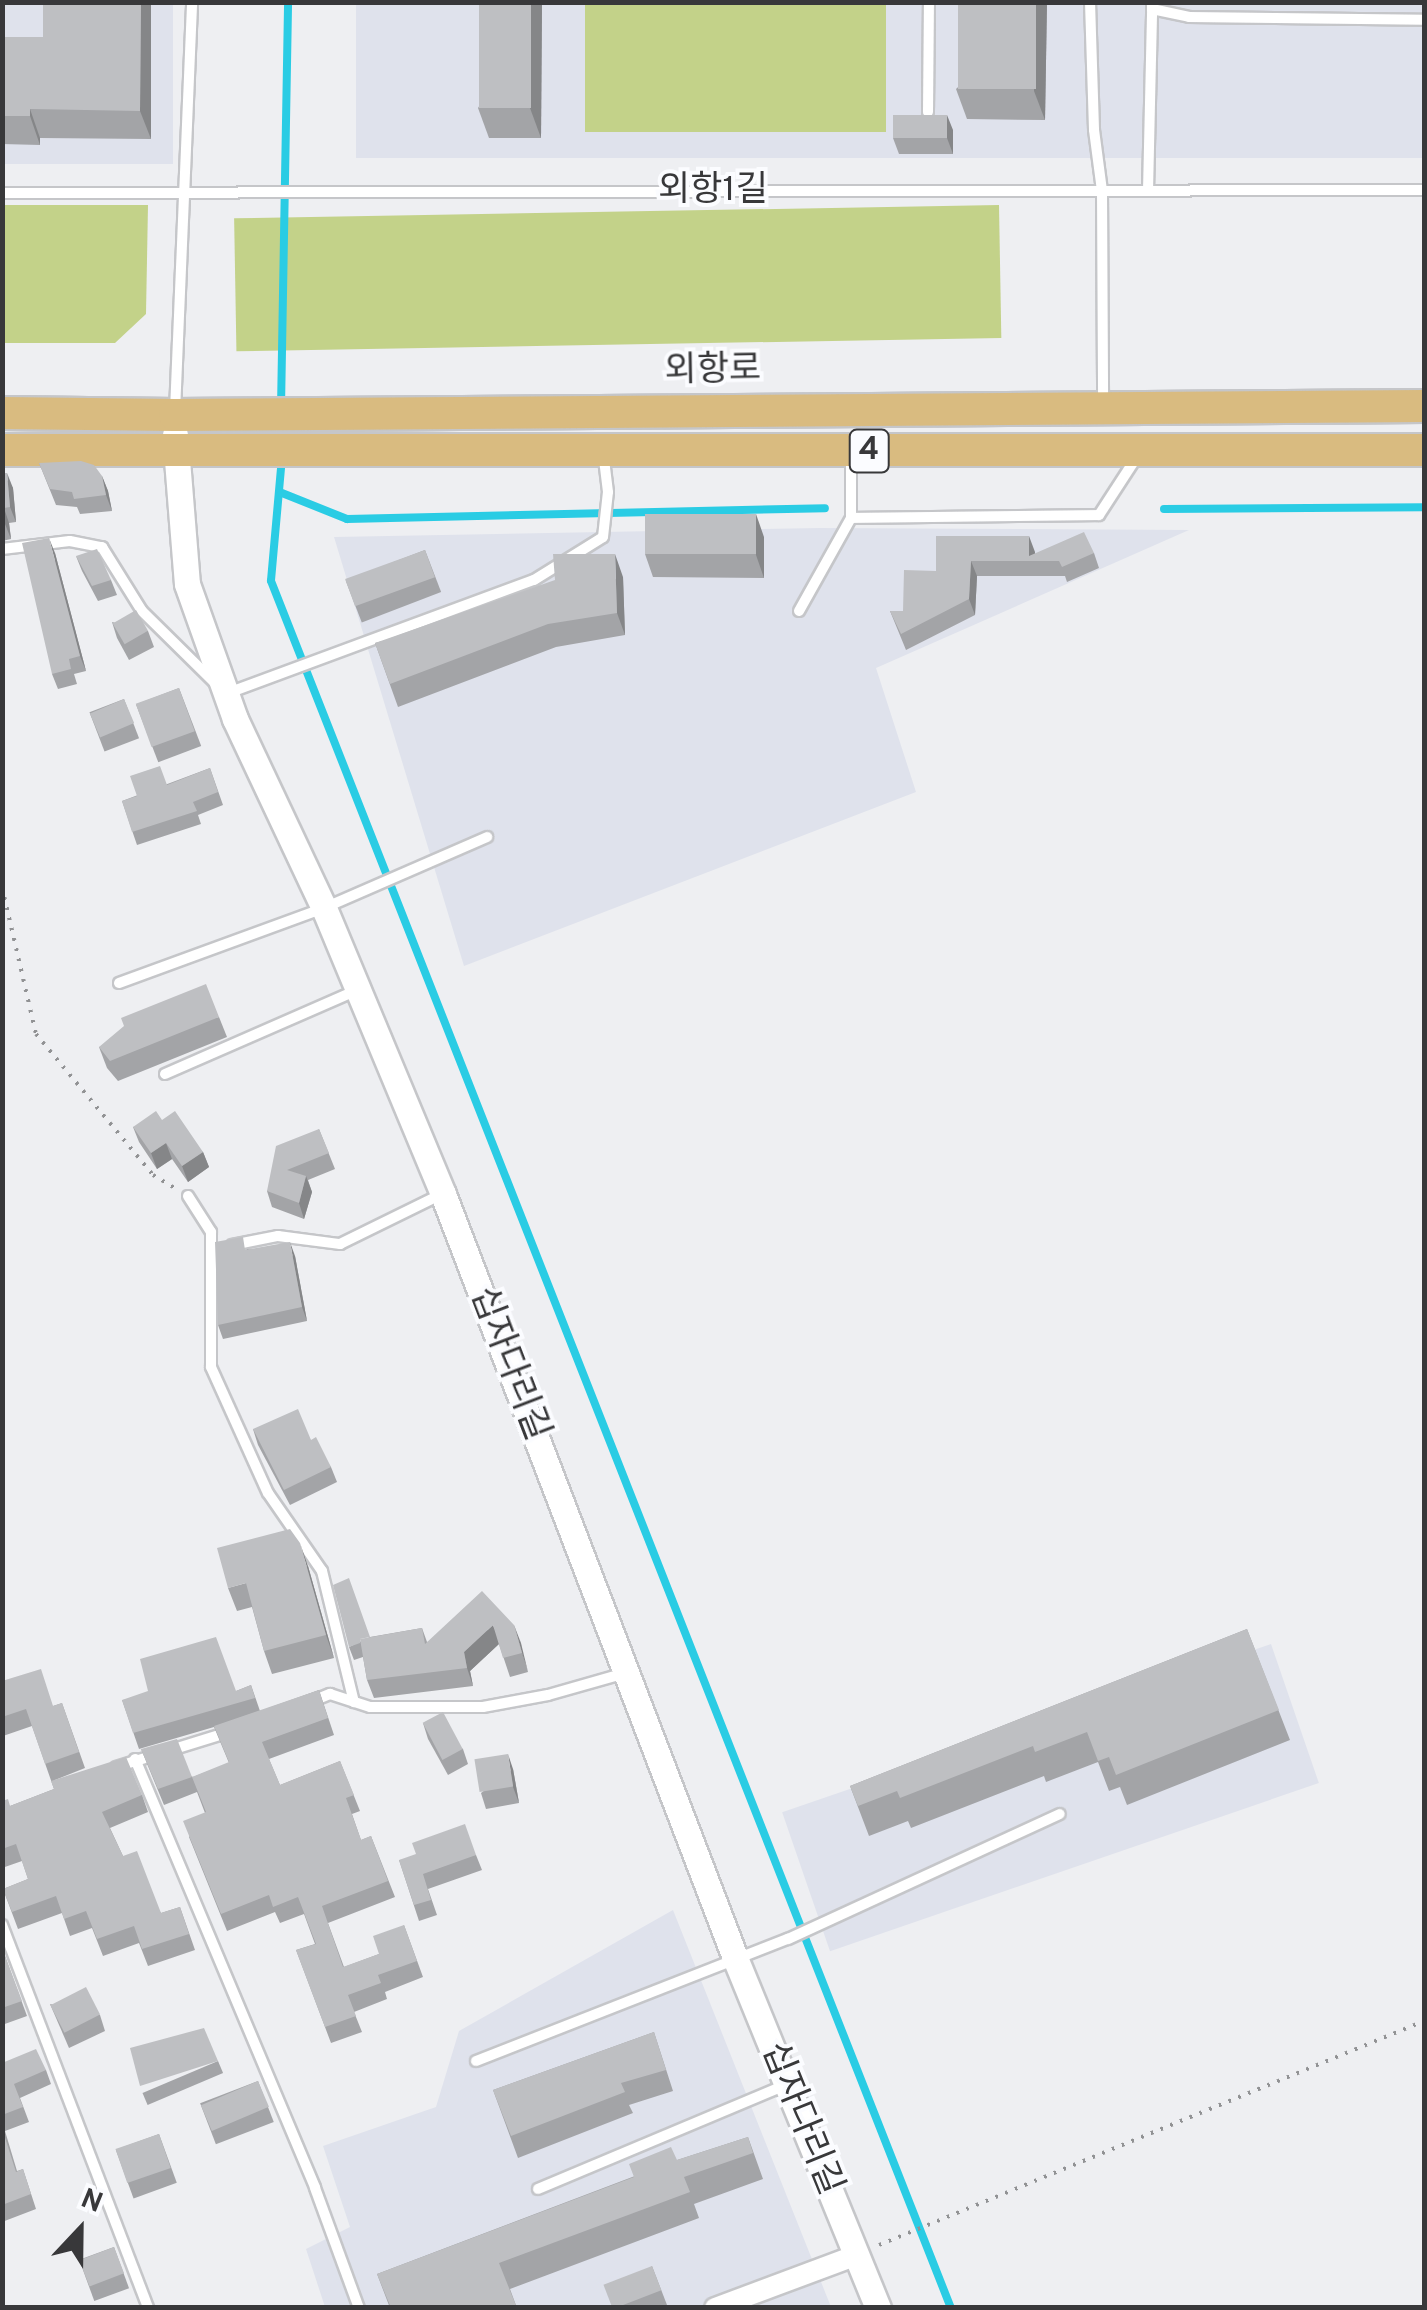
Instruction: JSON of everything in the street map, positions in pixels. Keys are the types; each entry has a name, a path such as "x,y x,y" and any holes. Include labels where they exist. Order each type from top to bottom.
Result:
{"main road":[{"name":"외항로","path":"2,413 175,416 1424,406"},
{"name":"4","path":"2,450 1424,450"}],"street":[{"name":"십자다리길","path":"175,416 187,584 226,694 324,908 443,1194 736,1960 878,2308"},
{"path":"716,2308 857,2255"}],"lane":[{"path":"175,416 192,2"},
{"path":"928,112 929,2"},
{"path":"1090,2 1094,130 1102,191 1102,407"},
{"path":"1148,191 1152,6 1189,17 1424,20"},
{"name":"외항1길","path":"2,193 1424,190"},
{"path":"851,518 1099,515 1141,450"},
{"path":"2,549 70,542 102,547 142,611 226,694 534,580 603,537 608,492 604,451"},
{"path":"798,611 851,518 851,451"},
{"path":"119,983 324,908 487,837"},
{"path":"165,1074 356,990"},
{"path":"211,1249 278,1236 340,1244 443,1194"},
{"path":"188,1196 212,1232 211,1367 268,1493 322,1570 354,1702"},
{"path":"299,1707 330,1694 354,1702 426,1710 483,1707 548,1696 627,1673"},
{"path":"102,1772 249,1726"},
{"path":"136,1759 314,2188 359,2308"},
{"path":"476,2060 788,1939 1060,1814"},
{"path":"2,1925 148,2308"},
{"path":"538,2189 787,2084"}],"path":[{"path":"2,887 36,1034 153,1175 188,1196"},
{"path":"901,2234 1424,2021"}],"shaded area":[{"path":"2,3 173,3 173,164 2,164"},
{"path":"356,3 1424,3 1424,158 356,158"},
{"path":"820,528 1189,530 876,668 916,792 464,966 334,537"},
{"path":"1271,1644 1319,1783 830,1951 782,1812"},
{"path":"673,1910 831,2307 325,2307 306,2249 350,2227 323,2146 436,2107 459,2031"}],"green space":[{"path":"585,3 886,3 886,132 585,132"},
{"path":"3,205 148,205 146,314 115,343 3,343"},
{"path":"999,205 1001,338 236,351 234,218"}],"building":[{"path":"43,2 141,2 140,111 30,109 30,116 2,116 2,37 43,37"},
{"path":"479,2 531,2 531,108 479,108"},
{"path":"958,2 1036,2 1036,89 958,89"},
{"path":"893,115 947,115 947,138 893,138"},
{"path":"81,461 94,465 102,476 106,495 74,499 72,492 50,489 39,463"},
{"path":"2,473 7,473 10,507 4,508 2,525"},
{"path":"645,514 756,514 756,554 645,554"},
{"path":"1084,532 1094,553 1062,567 1059,561 971,561 969,599 901,634 890,611 903,611 904,570 936,571 936,536 1029,536 1029,556"},
{"path":"49,538 80,656 69,659 71,669 52,674 22,543"},
{"path":"97,549 111,580 92,586 76,556"},
{"path":"425,550 435,577 355,606 345,579"},
{"path":"553,554 615,554 617,613 548,624 390,684 375,643 555,580"},
{"path":"136,610 148,631 125,644 113,624"},
{"path":"179,688 195,731 152,747 136,704"},
{"path":"124,699 134,723 100,737 90,713"},
{"path":"160,766 167,785 210,768 218,792 193,802 197,811 132,832 122,801 137,796 130,776"},
{"path":"206,984 219,1017 110,1061 99,1047 124,1026 121,1018"},
{"path":"156,1111 162,1120 175,1111 203,1152 182,1166 166,1143 151,1153 133,1127"},
{"path":"319,1129 329,1153 287,1170 306,1176 299,1203 267,1191 276,1146"},
{"path":"243,1237 245,1250 290,1242 302,1307 218,1325 215,1242"},
{"path":"298,1409 311,1440 316,1437 331,1467 284,1490 253,1429"},
{"path":"290,1529 300,1543 326,1635 264,1651 246,1583 228,1588 217,1548"},
{"path":"349,1578 370,1637 349,1647 333,1585"},
{"path":"482,1591 514,1625 522,1653 503,1658 493,1625 464,1652 467,1668 367,1680 360,1639 422,1628 425,1644"},
{"path":"1247,1629 1279,1710 1116,1775 1109,1757 1098,1761 1087,1732 1035,1752 1033,1746 900,1798 897,1791 858,1806 850,1786"},
{"path":"216,1637 236,1691 251,1685 255,1698 133,1733 122,1700 148,1691 140,1659"},
{"path":"41,1669 53,1706 62,1703 79,1752 45,1764 26,1709 2,1717 2,1681"},
{"path":"319,1690 328,1718 262,1742 280,1785 340,1761 354,1795 346,1798 361,1840 371,1836 388,1881 322,1906 343,1967 379,1954 373,1936 404,1925 417,1961 378,1975 381,1983 348,1995 356,2016 325,2027 296,1950 316,1944 298,1897 273,1907 269,1895 221,1914 183,1821 206,1812 192,1777 229,1762 214,1726"},
{"path":"443,1712 463,1749 442,1760 423,1723"},
{"path":"177,1739 192,1777 158,1789 141,1749"},
{"path":"508,1754 513,1787 480,1792 474,1759"},
{"path":"126,1757 142,1795 102,1812 123,1856 137,1851 161,1913 180,1907 189,1934 142,1949 134,1926 97,1939 86,1911 64,1919 56,1896 12,1912 3,1889 28,1879 16,1844 2,1849 2,1801 8,1799 10,1806 54,1789 51,1781"},
{"path":"465,1824 476,1855 423,1874 431,1900 414,1905 399,1860 416,1854 412,1843"},
{"path":"2,1956 22,2001 2,2008"},
{"path":"86,1987 100,2015 64,2033 50,2005"},
{"path":"204,2028 218,2061 140,2086 130,2048"},
{"path":"654,2032 666,2070 621,2083 625,2092 511,2136 493,2090"},
{"path":"36,2049 46,2070 14,2084 23,2107 2,2115 2,2063"},
{"path":"258,2081 269,2107 212,2131 201,2105"},
{"path":"2,2128 16,2172 23,2169 31,2194 2,2205"},
{"path":"159,2134 171,2168 127,2183 116,2149"},
{"path":"748,2137 753,2153 684,2177 690,2192 499,2263 517,2308 391,2308 377,2274 634,2177 629,2164 671,2147 677,2160"},
{"path":"114,2247 124,2273 89,2286 79,2260"},
{"path":"652,2266 661,2290 612,2308 603,2285"}],"waterway":[{"path":"281,408 288,2"},
{"path":"282,457 271,581 951,2308"},
{"path":"282,493 347,519 825,508"},
{"path":"1164,509 1424,507"}]}
